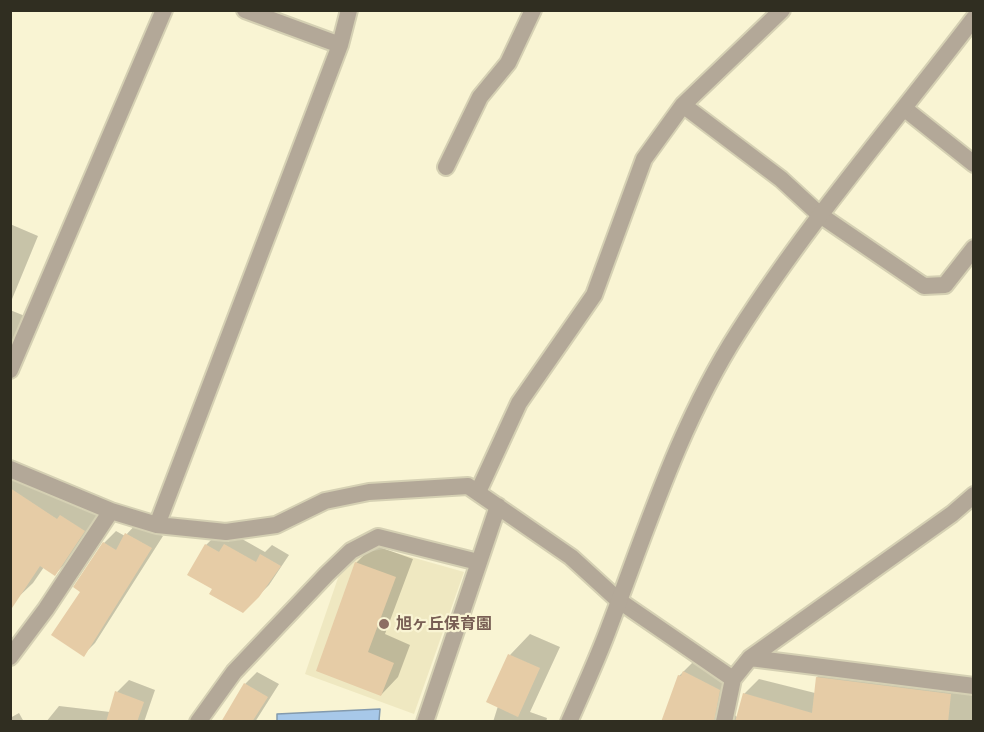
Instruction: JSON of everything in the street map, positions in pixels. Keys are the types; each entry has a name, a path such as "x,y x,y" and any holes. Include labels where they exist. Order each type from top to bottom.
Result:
{"street":[{"path":"10,370 165,10"},
{"path":"245,10 340,45"},
{"path":"157,525 340,45 349,10"},
{"path":"447,167 480,97 508,63 533,10"},
{"path":"478,492 519,403 594,295 644,159 683,105 782,10"},
{"path":"569,722 670,467 699,403 739,331 819,215 905,109 974,18"},
{"path":"683,105 781,179 819,215 924,286 945,285 974,248"},
{"path":"905,109 974,164"},
{"path":"10,469 111,511 157,525 226,532 276,525 326,501 369,492 468,486 571,557 618,600 733,679"},
{"path":"724,722 733,679 750,658 952,514 974,495"},
{"path":"426,722 498,506"},
{"path":"10,657 46,609 111,511"},
{"path":"952,514 974,515"},
{"path":"198,722 234,672 351,551 378,537 478,562"},
{"path":"750,658 974,686"}],"shaded area":[{"name":"旭ヶ丘保育園","path":"383,549 464,572 414,714 305,674 339,575 348,563 368,552"}],"water":[{"path":"380,709 379,721 277,721 277,714"}],"building":[{"path":"10,488 57,519 60,515 85,531 55,576 40,566 10,611"},
{"path":"125,533 152,548 84,657 51,635 80,592 73,587 103,542 116,550"},
{"path":"205,544 219,552 224,544 256,562 260,554 281,566 259,597 243,613 209,594 212,589 187,575"},
{"path":"355,562 396,577 368,652 394,663 381,696 316,671"},
{"path":"508,654 540,668 518,717 486,702"},
{"path":"683,671 720,690 714,722 661,722 678,675 681,676"},
{"path":"816,677 951,694 948,722 735,722 743,693 812,713"},
{"path":"244,683 268,697 252,722 221,722"},
{"path":"115,691 144,702 137,722 106,722"}],"place":[{"name":"旭ヶ丘保育園","path":"384,624"}]}
